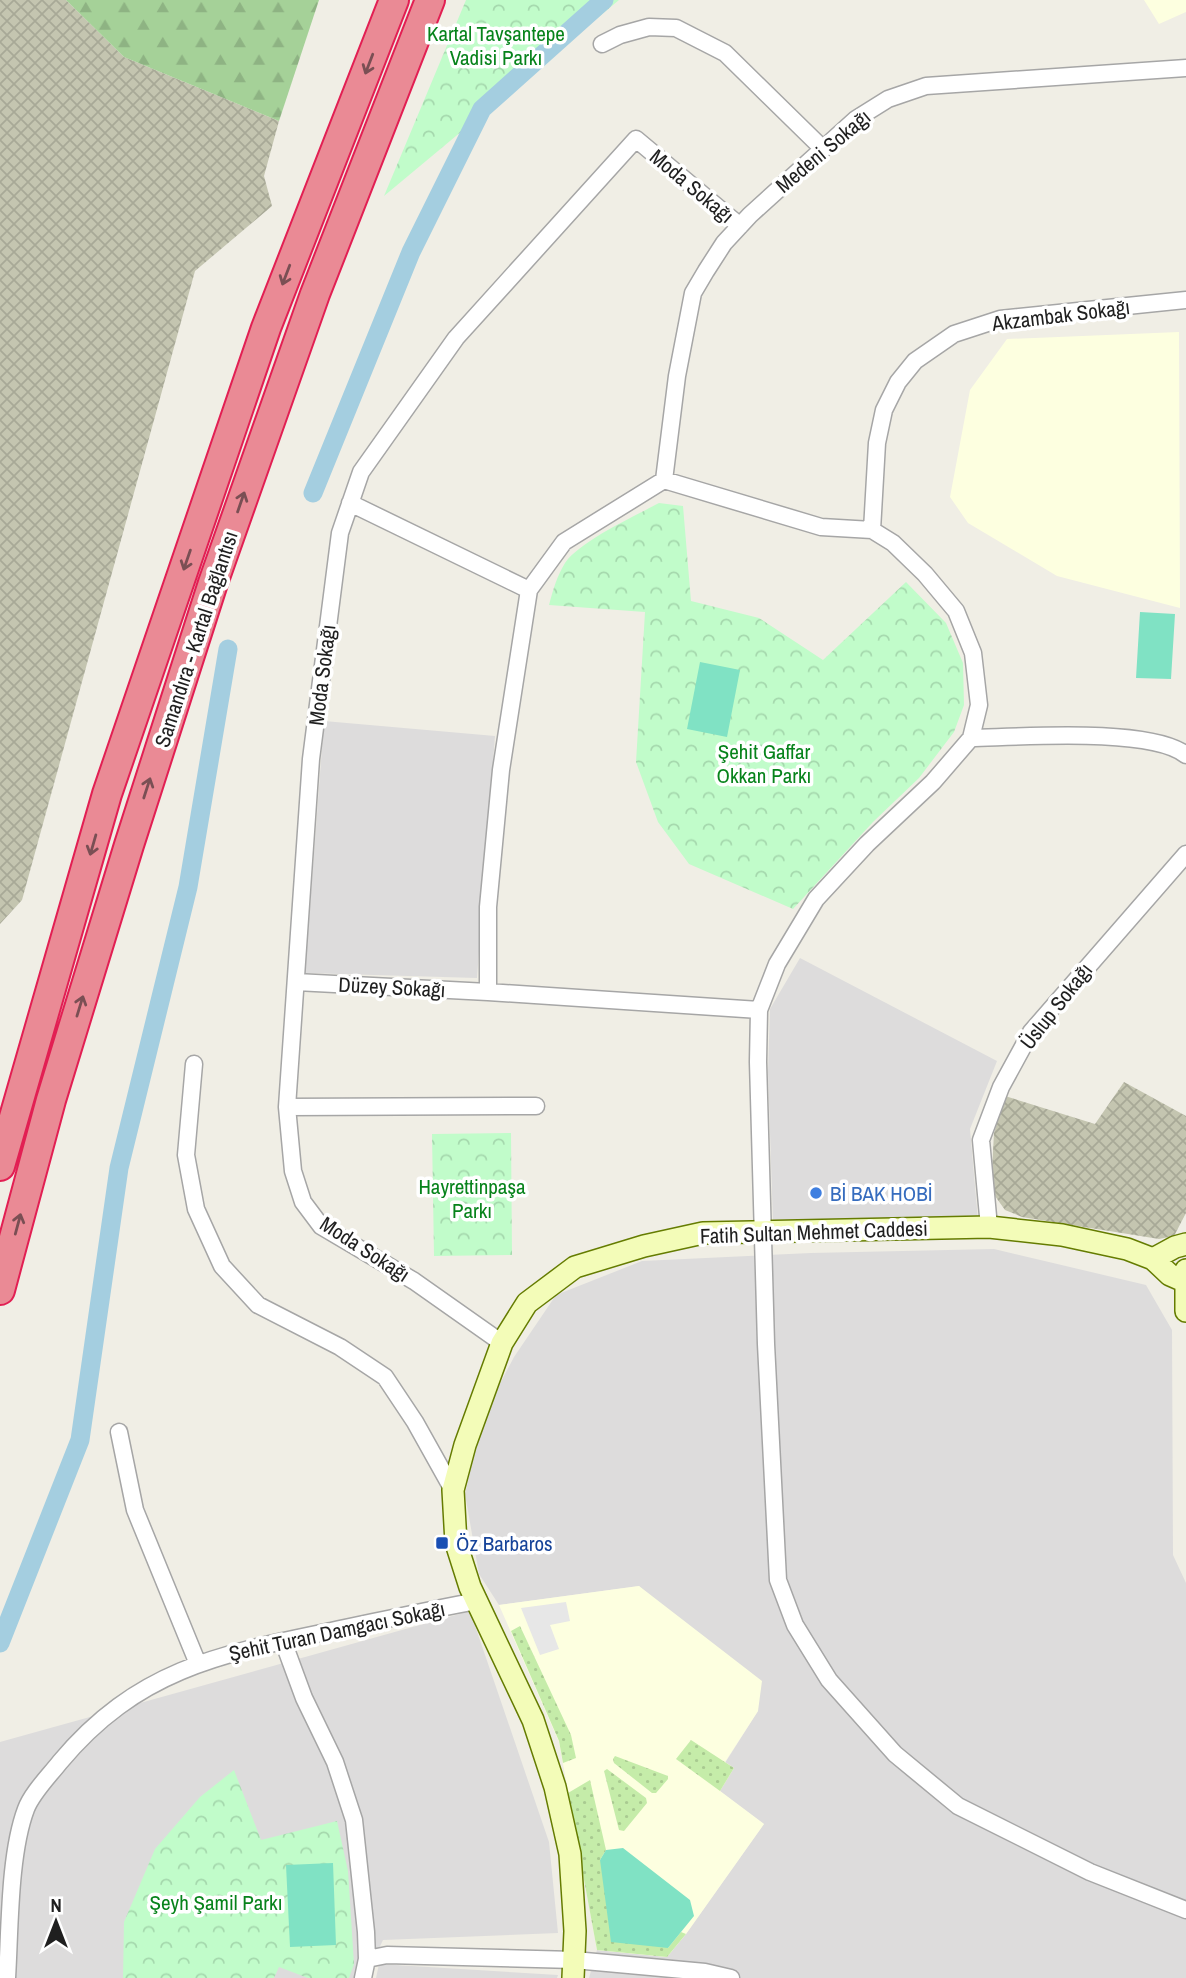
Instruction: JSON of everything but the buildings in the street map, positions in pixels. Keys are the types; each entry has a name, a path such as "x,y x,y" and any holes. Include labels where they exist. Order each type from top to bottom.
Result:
{"highway":[{"name":"Samandıra - Kartal Bağlantısı","path":"0,1166 107,794 266,328 394,0"},
{"name":"Samandıra - Kartal Bağlantısı","path":"0,1290 51,1100 213,583 315,293 430,0"}],"street":[{"path":"602,44 620,35 649,27 676,28 725,53 823,149"},
{"name":"Medeni Sokağı","path":"664,480 677,376 693,293 724,243 856,119 888,99 926,86 1186,68"},
{"name":"Moda Sokağı","path":"502,1343 414,1281 321,1226 303,1202 293,1171 286,1107 311,759 340,533 361,472 456,338 636,139 740,226"},
{"name":"Akzambak Sokağı","path":"872,530 877,443 884,410 898,382 915,361 954,334 1000,319 1186,300"},
{"path":"488,992 488,907 501,770 529,590 564,542 664,480 821,527 872,530 893,543 956,611 973,653 979,705 971,738 933,782 873,839 816,899 777,964 759,1010 763,1232 778,1580 795,1625 829,1680 895,1754 958,1806 1090,1872 1186,1910"},
{"path":"350,503 529,590"},
{"path":"971,738 1075,736 1146,739 1180,750 1186,755"},
{"name":"Üslup Sokağı","path":"989,1227 981,1140 1001,1087 1031,1032 1186,853"},
{"name":"Düzey Sokağı","path":"296,982 759,1010"},
{"path":"194,1064 186,1155 196,1209 222,1266 258,1306 340,1347 385,1377 415,1422 453,1490"},
{"path":"286,1107 536,1106"},
{"name":"Fatih Sultan Mehmet Caddesi","path":"573,1969 575,1931 570,1854 555,1787 533,1720 477,1601 456,1542 453,1490 465,1445 502,1343 527,1303 575,1267 644,1246 703,1233 989,1227 1062,1235 1126,1249 1153,1259 1170,1275 1186,1282"},
{"path":"1153,1259 1186,1244"},
{"path":"1186,1268 1186,1311"},
{"path":"118,1432 135,1510 198,1664"},
{"name":"Şehit Turan Damgacı Sokağı","path":"7,1978 15,1860 26,1806 49,1775 97,1721 144,1688 230,1652 477,1601"},
{"path":"283,1641 304,1698 335,1762 354,1820 362,1880 367,1959 363,1978"},
{"path":"367,1959 387,1955 573,1969 705,1972 731,1978"}],"shaded area":[{"path":"0,0 66,0 124,57 279,121 264,176 272,206 195,271 22,900 0,924"},
{"path":"1144,0 1186,0 1186,12 1159,24"},
{"path":"1179,332 1180,608 1057,576 968,523 950,497 970,390 1007,339"},
{"path":"324,721 495,736 477,978 305,973"},
{"path":"800,958 997,1061 970,1129 978,1220 773,1223 768,1072 770,1009"},
{"path":"1124,1082 1186,1116 1186,1213 1174,1236 1159,1239 1022,1217 1005,1210 995,1196 992,1170 994,1133 1005,1096 1095,1124"},
{"path":"994,1249 1146,1285 1172,1330 1173,1555 1186,1583 1186,1978 589,1978 597,1950 667,1957 764,1824 720,1791 725,1763 758,1711 639,1586 499,1605 479,1574 465,1494 483,1416 514,1357 556,1295 642,1261 811,1253"},
{"path":"639,1586 762,1681 758,1711 725,1762 734,1768 720,1791 764,1824 667,1957 597,1950 559,1742 499,1605"},
{"path":"566,1602 570,1621 550,1625 559,1649 540,1655 521,1608"},
{"path":"470,1611 549,1842 558,1933 383,1940 365,1978 0,1978 0,1742"},
{"path":"379,1964 558,1975 557,1978 376,1978"}],"green space":[{"path":"66,0 319,0 279,121 124,57"},
{"name":"Kartal Tavşantepe Vadisi Parkı","path":"466,0 619,0 384,196"},
{"name":"Şehit Gaffar Okkan Parkı","path":"659,503 683,506 691,601 759,618 823,660 906,582 946,623 963,663 964,705 954,732 919,778 873,822 793,909 689,864 658,822 636,762 645,612 549,605 560,573 572,555 609,530"},
{"path":"1140,612 1175,614 1171,679 1136,678"},
{"path":"700,662 740,670 727,737 687,729"},
{"name":"Hayrettinpaşa Parkı","path":"511,1133 512,1255 434,1256 432,1134"},
{"path":"520,1626 571,1735 576,1758 563,1763 559,1741 511,1631"},
{"path":"691,1740 734,1768 720,1791 676,1759"},
{"path":"615,1756 668,1776 668,1779 656,1793 652,1793 614,1763"},
{"path":"607,1769 646,1798 647,1803 624,1831 619,1830 604,1771"},
{"name":"Şeyh Şamil Parkı","path":"234,1770 261,1840 337,1821 348,1871 354,1964 349,1978 308,1978 279,1967 274,1978 123,1978 124,1922 155,1849 200,1797"},
{"path":"590,1780 606,1850 600,1860 668,1948 681,1932 686,1934 667,1957 597,1950 568,1793"},
{"path":"623,1848 690,1900 694,1916 668,1948 611,1942 600,1860 606,1850"},
{"path":"333,1863 336,1945 290,1947 286,1865"}],"waterway":[{"path":"313,493 411,252 482,109 604,0"},
{"path":"0,1643 80,1440 119,1168 188,887 228,649"}],"place":[{"name":"Bİ BAK HOBİ","path":"816,1193"},
{"name":"Öz Barbaros","path":"442,1543"}]}
